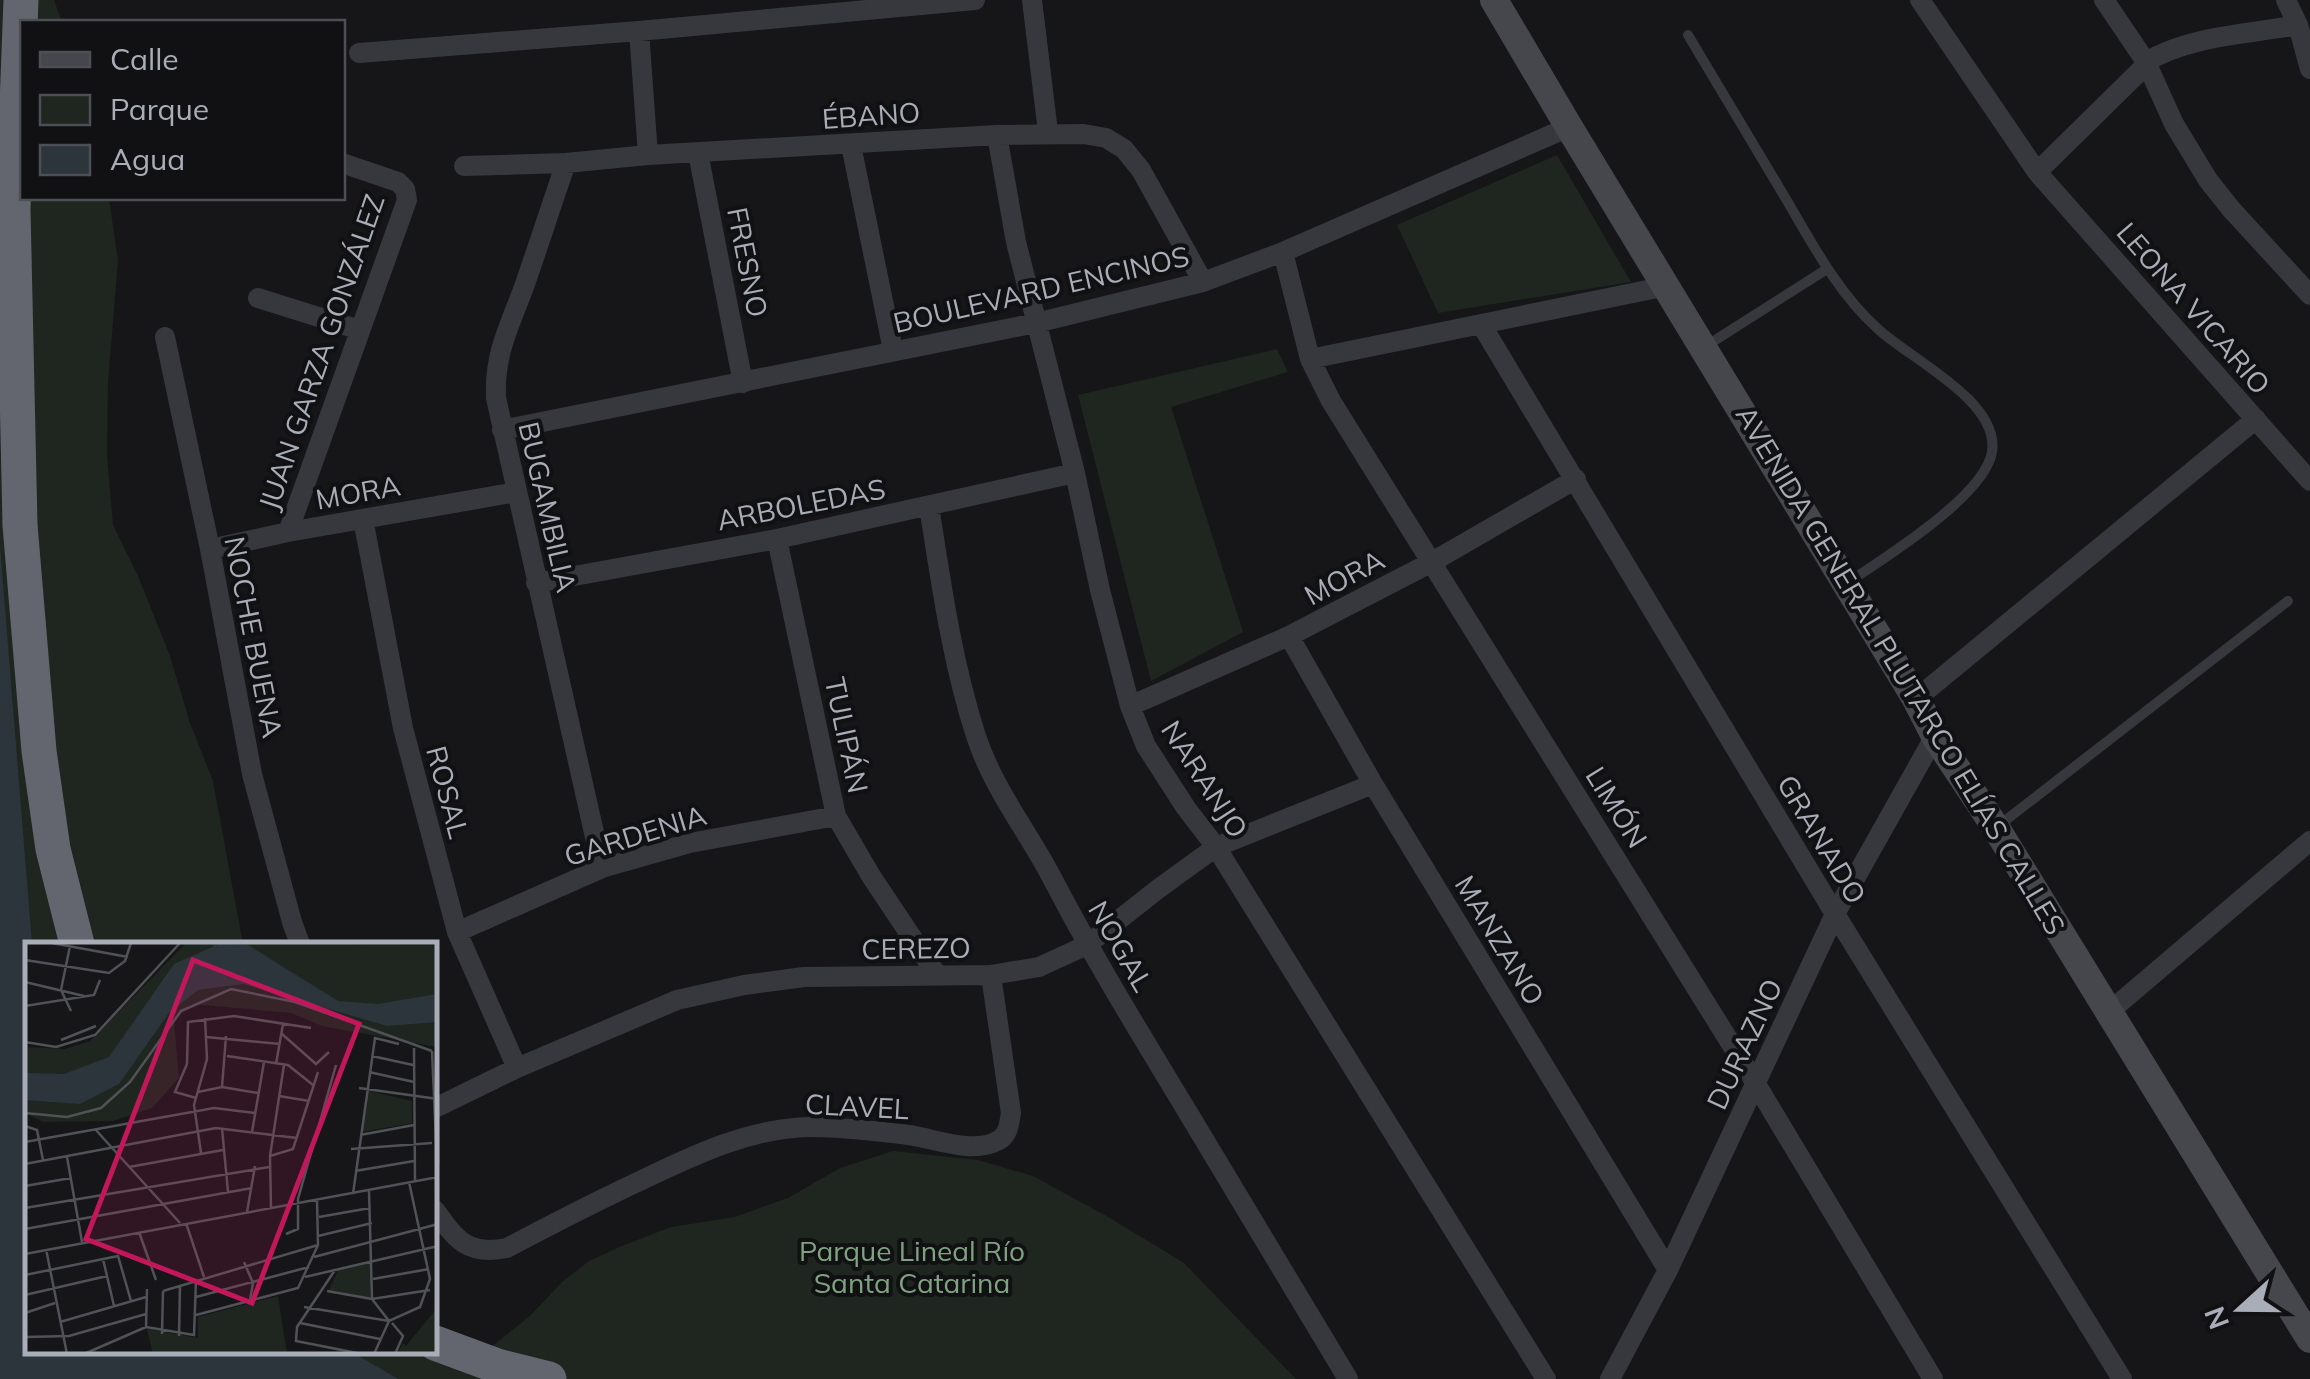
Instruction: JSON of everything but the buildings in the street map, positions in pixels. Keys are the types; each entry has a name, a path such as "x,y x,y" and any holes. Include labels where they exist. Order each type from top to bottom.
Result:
{"highway":[{"path":"20,46 13,209 20,525 50,830 76,942"},
{"path":"438,1343 497,1366 549,1379"}],"street":[{"path":"359,52 975,0"},
{"path":"1032,0 1048,132"},
{"name":"AVENIDA GENERAL PLUTARCO ELÍAS CALLES","path":"1494,0 1936,736 2310,1339"},
{"name":"LEONA VICARIO","path":"1920,0 2038,172 2308,474"},
{"path":"2104,0 2146,62 2174,124 2208,180 2310,295"},
{"path":"2286,0 2298,25 2310,69"},
{"path":"2038,172 2146,62 2164,51 2298,25"},
{"path":"639,30 648,155"},
{"name":"BOULEVARD ENCINOS","path":"502,430 1036,324 1202,282 1283,252 1569,128"},
{"name":"ÉBANO","path":"464,166 566,163 997,134 1084,134 1106,138 1124,149 1141,170 1202,282"},
{"name":"NARANJO","path":"997,134 1016,242 1076,473 1100,590 1130,706 1146,746 1216,847 1546,1379"},
{"path":"851,145 893,350"},
{"name":"FRESNO","path":"698,153 743,383"},
{"name":"BUGAMBILIA","path":"566,163 499,350 496,398 602,868"},
{"name":"JUAN GARZA GONZÁLEZ","path":"288,532 407,200 405,189 398,182 345,164"},
{"name":"LIMÓN","path":"1283,252 1310,359 1331,401 1756,1084 1934,1379"},
{"path":"1310,359 1667,286"},
{"path":"258,298 360,330"},
{"name":"GRANADO","path":"1481,324 1835,914 2122,1379"},
{"name":"NOCHE BUENA","path":"165,337 252,774 299,942"},
{"path":"1916,698 2256,419"},
{"name":"ARBOLEDAS","path":"536,583 778,538 1076,473"},
{"name":"MORA","path":"1130,706 1290,636 1432,562 1576,479"},
{"name":"MORA","path":"210,549 517,492"},
{"name":"NOGAL","path":"929,506 965,697 977,738 1011,811 1036,848 1087,945 1348,1379"},
{"name":"ROSAL","path":"364,519 403,728 457,932 517,1068"},
{"name":"TULIPÁN","path":"778,538 836,816 937,975"},
{"name":"MANZANO","path":"1290,636 1373,784 1668,1270"},
{"name":"DURAZNO","path":"1610,1379 1668,1270 1835,914 1936,736"},
{"name":"CEREZO","path":"438,1107 517,1068 677,1000 804,977 991,975 1040,967 1087,945 1216,847 1373,784"},
{"name":"GARDENIA","path":"457,932 602,868 690,843 836,816"},
{"path":"2110,1011 2310,841"},
{"name":"CLAVEL","path":"438,1214 459,1241 488,1252 507,1248 726,1142 764,1133 804,1127 845,1128 965,1145 999,1140 1008,1132 1011,1113 991,975"}],"lane":[{"path":"1688,35 1827,269 1850,300 1880,332 1966,396 1978,409 1991,435 1989,464 1977,481 1950,508 1846,584"},
{"path":"1704,347 1827,269"},
{"path":"1996,828 2288,601"}],"green space":[{"name":"Parque Lineal Río Santa Catarina","path":"0,0 54,0 61,20 20,20 20,200 109,200 118,261 108,383 107,454 113,525 170,656 213,781 243,942 25,942 25,1354 438,1354 490,1348 589,1261 671,1227 735,1217 788,1198 840,1168 893,1151 978,1160 1033,1176 1110,1218 1184,1263 1296,1379 0,1379"},
{"path":"1557,155 1631,282 1438,313 1397,225"},
{"path":"1277,349 1288,372 1171,407 1243,632 1151,681 1078,395"}],"water":[{"path":"0,546 32,942 25,942 25,1354 355,1354 398,1379 0,1379"}]}
